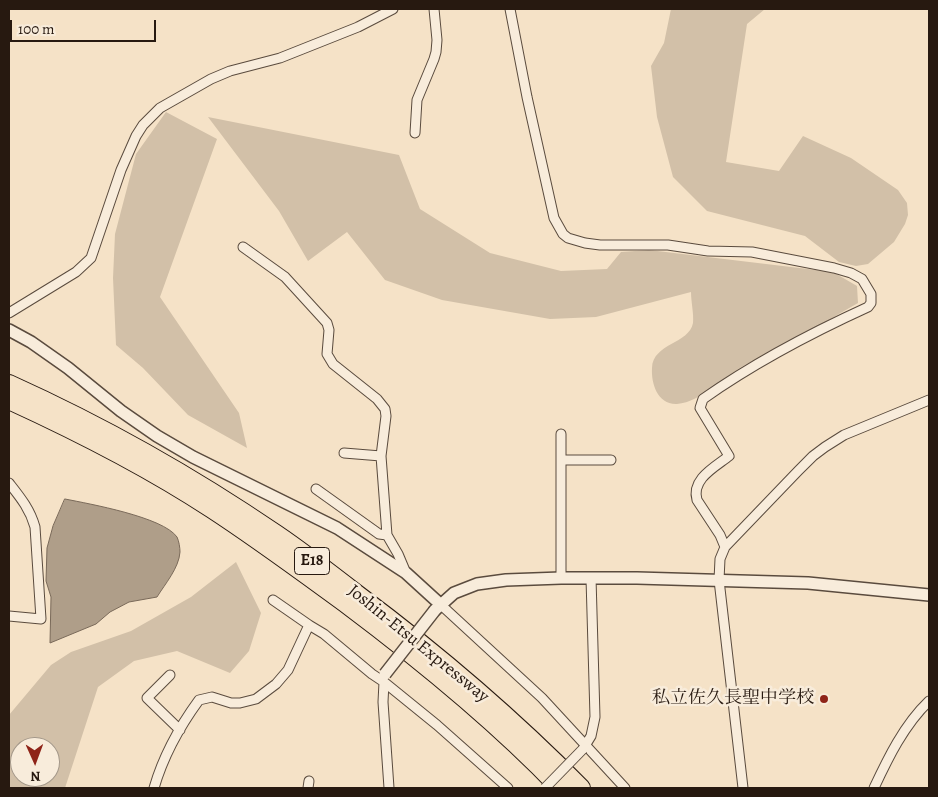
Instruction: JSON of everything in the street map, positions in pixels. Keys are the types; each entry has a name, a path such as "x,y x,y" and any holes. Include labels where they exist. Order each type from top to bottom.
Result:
{"highway":[{"name":"Joshin-Etsu Expressway","path":"9,384 40,398 162,462 277,534 394,622 454,670 581,788"},
{"name":"Joshin-Etsu Expressway","path":"9,400 96,442 156,475 270,548 384,632 435,674 496,726 560,788"}],"street":[{"path":"9,313 76,272 91,258 121,170 136,136 143,125 160,108 212,79 280,58 358,27 393,9"},
{"path":"415,133 417,100 436,52 437,40 434,9"},
{"path":"510,9 554,218 563,234 568,238 600,245 668,245 708,251 752,252 796,260 851,273 862,279 871,294 871,303 868,307 830,324 749,369 703,399 700,408 729,456 703,477 699,482 696,495 697,500 720,535 724,547"},
{"path":"242,247 285,277 327,322 329,330 328,354 333,364 377,399 385,409 386,416 381,456 387,535 406,573"},
{"path":"9,330 31,342 68,368 121,411 157,436 193,457 337,528 406,573 437,607 542,698 584,747 625,788"},
{"path":"743,788 719,580 720,558 724,547 819,452 844,435 929,400"},
{"path":"561,434 562,578"},
{"path":"344,453 381,456"},
{"path":"561,460 611,460"},
{"path":"9,483 26,504 32,517 41,618 9,616"},
{"path":"316,489 379,534 387,535"},
{"path":"389,788 383,702 384,678 437,607 454,593 477,584 506,580 562,578 719,580 808,583 929,595"},
{"path":"545,788 584,747 594,727 591,578"},
{"path":"273,600 324,634 372,674 384,678 508,788"},
{"path":"154,788 157,777 180,730 199,700 212,697 230,703 249,702 256,699 283,678 292,664 309,625"},
{"path":"170,675 147,698 180,730"},
{"path":"874,788 903,734 929,702"}],"shaded area":[{"path":"671,9 765,9 747,24 726,162 779,171 803,136 851,158 898,190 907,203 908,215 905,224 894,242 868,264 856,266 839,262 805,236 707,211 673,177 657,117 651,66 664,43"},
{"path":"166,112 217,139 160,297 239,413 247,448 188,415 143,368 116,345 113,278 115,234 136,154"},
{"path":"208,117 399,155 420,209 490,253 561,271 607,269 621,252 649,250 833,272 857,286 858,303 783,347 745,365 695,399 677,404 670,403 660,397 654,387 652,368 658,353 690,330 693,323 691,292 596,317 550,319 442,300 385,280 347,232 308,261 279,211"},
{"path":"65,499 125,512 157,523 177,537 180,552 174,570 157,597 129,602 110,612 96,624 50,643 51,597 46,581 47,548 53,526"},
{"path":"236,562 261,613 249,651 230,673 177,651 134,661 98,687 65,788 9,788 9,715 51,665 71,652 131,631 191,597"}],"place":[{"name":"私立佐久長聖中学校","path":"824,699"}]}
